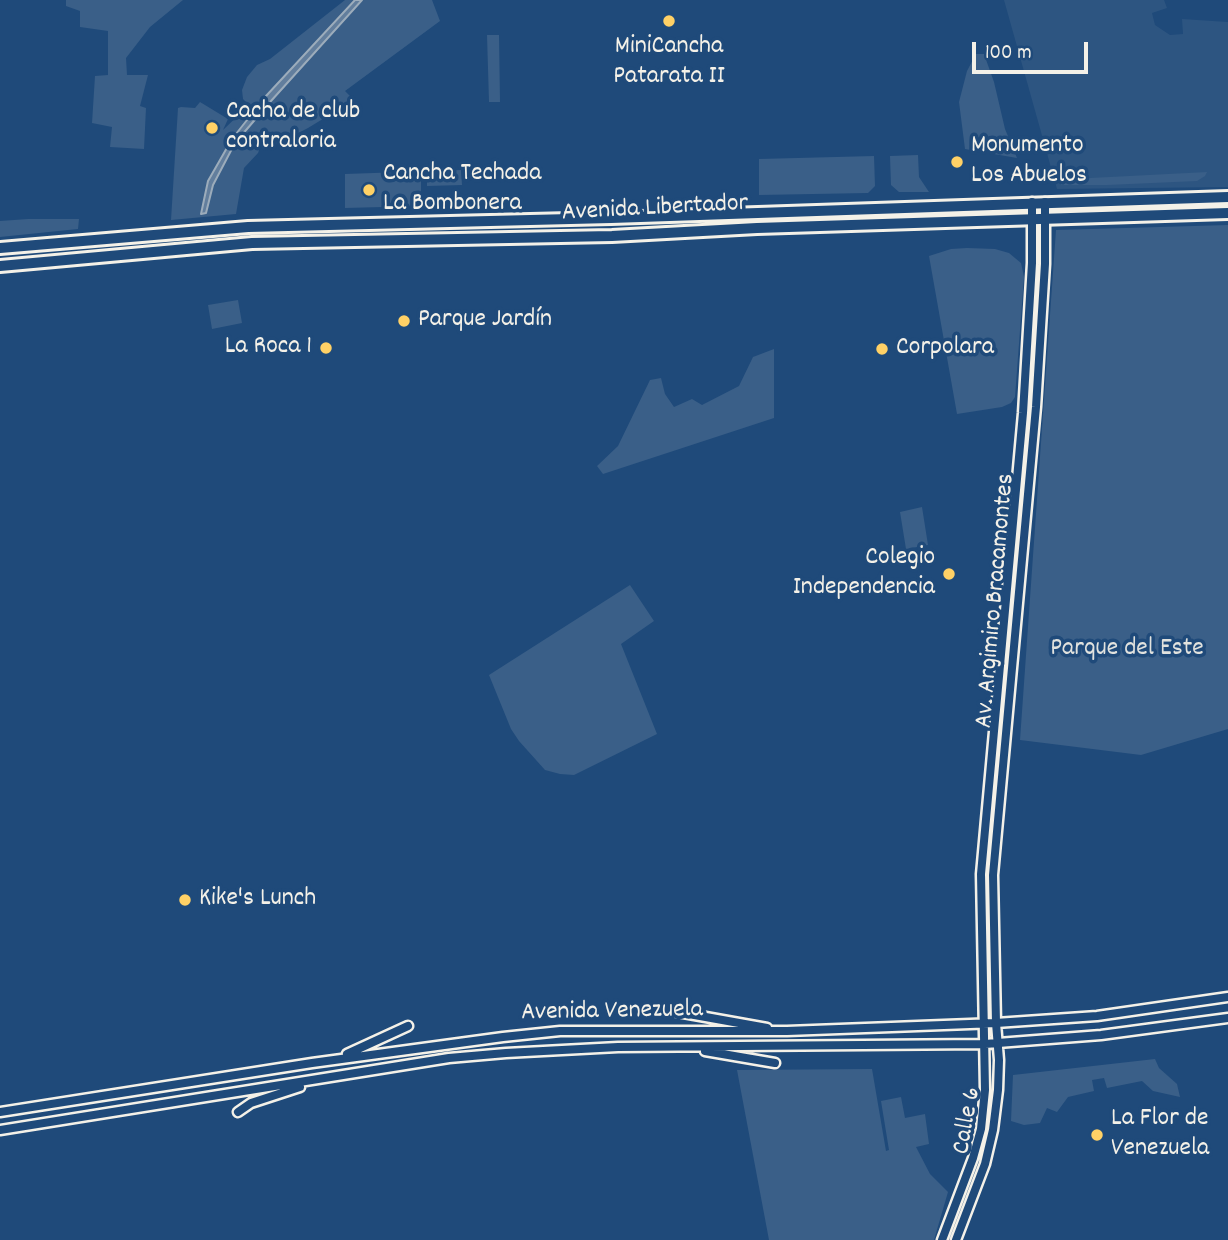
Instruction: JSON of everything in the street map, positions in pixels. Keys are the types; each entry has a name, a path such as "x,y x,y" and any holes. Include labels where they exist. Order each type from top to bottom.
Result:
{"main road":[{"name":"Avenida Libertador","path":"0,248 248,227 1228,197"},
{"name":"Avenida Libertador","path":"0,267 252,243 612,236 1034,218 1228,213"}],"street":[{"path":"942,1240 973,1158 981,1129 985,1090 981,874 1023,413 1034,218 1032,202"},
{"name":"Av. Argimiro Bracamontes","path":"996,1004 993,875 1036,407 1047,218 1045,202"},
{"name":"Avenida Venezuela","path":"0,1112 330,1060 560,1031 787,1031 996,1023 1097,1016 1228,997"},
{"name":"Calle 6","path":"956,1240 985,1164 993,1130 998,1090 996,1004"},
{"path":"662,1009 787,1031"},
{"name":"Avenida Venezuela","path":"0,1130 449,1058 618,1047 985,1044 1101,1035 1228,1018"},
{"path":"330,1060 363,1049 387,1034 408,1026"},
{"path":"681,1048 775,1063"},
{"path":"239,1112 251,1103 319,1079"}],"shaded area":[{"path":"355,0 362,0 235,143 213,185 206,213 201,214 208,181 232,139 266,96"},
{"path":"1004,0 1164,0 1167,8 1152,13 1155,25 1170,35 1183,34 1182,19 1228,22 1228,187 1057,189"}],"green space":[{"path":"66,0 183,0 150,27 126,58 127,75 148,75 140,106 146,108 144,149 110,147 112,127 92,123 95,76 108,75 108,31 80,27 80,11 66,6"},
{"path":"345,0 432,0 440,21 345,91 354,100 267,149 261,145 258,153 244,168 236,214 171,220 178,108 195,108 200,102 228,119 223,130 249,105 243,99 242,90 247,77 257,65 270,59"},
{"path":"487,35 499,35 500,102 489,102"},
{"path":"976,54 984,54 1005,129 1017,158 965,149 959,102 967,71"},
{"path":"918,155 919,177 929,192 899,192 891,185 890,156"},
{"path":"874,156 875,186 868,193 759,195 759,159"},
{"path":"461,170 462,185 427,186 427,177 421,177 421,206 345,208 345,174"},
{"path":"1207,172 1197,181 1107,185 1061,185 1059,175 1067,174 1071,179"},
{"path":"79,219 78,229 0,237 0,221"},
{"name":"Parque del Este","path":"1228,225 1228,729 1141,755 1020,740 1056,230"},
{"path":"951,249 995,249 1009,253 1021,263 1024,277 1015,397 1011,403 1002,407 957,414 929,256"},
{"path":"238,300 242,323 212,329 208,305"},
{"path":"774,349 774,418 603,474 597,466 618,446 650,380 661,378 665,394 674,407 692,399 702,405 739,386 753,357"},
{"path":"922,507 928,545 906,549 900,512"},
{"path":"630,585 654,621 621,644 657,734 574,775 545,770 511,729 489,675"},
{"path":"1155,1059 1159,1068 1177,1084 1180,1097 1153,1091 1142,1081 1107,1088 1104,1078 1092,1080 1094,1091 1068,1097 1057,1112 1047,1108 1040,1123 1024,1125 1011,1121 1013,1075"},
{"path":"872,1069 886,1151 889,1150 881,1101 901,1097 905,1118 925,1114 929,1144 916,1147 930,1174 948,1192 934,1240 769,1240 737,1070"}],"place":[{"name":"MiniCancha Patarata II","path":"669,21"},
{"name":"Cacha de club contraloria","path":"212,128"},
{"name":"Monumento Los Abuelos","path":"957,162"},
{"name":"Cancha Techada La Bombonera","path":"369,190"},
{"name":"Parque Jardín","path":"404,321"},
{"name":"La Roca 1","path":"326,348"},
{"name":"Corpolara","path":"882,349"},
{"name":"Colegio Independencia","path":"949,574"},
{"name":"Kike's Lunch","path":"185,900"},
{"name":"La Flor de Venezuela","path":"1097,1135"}]}
